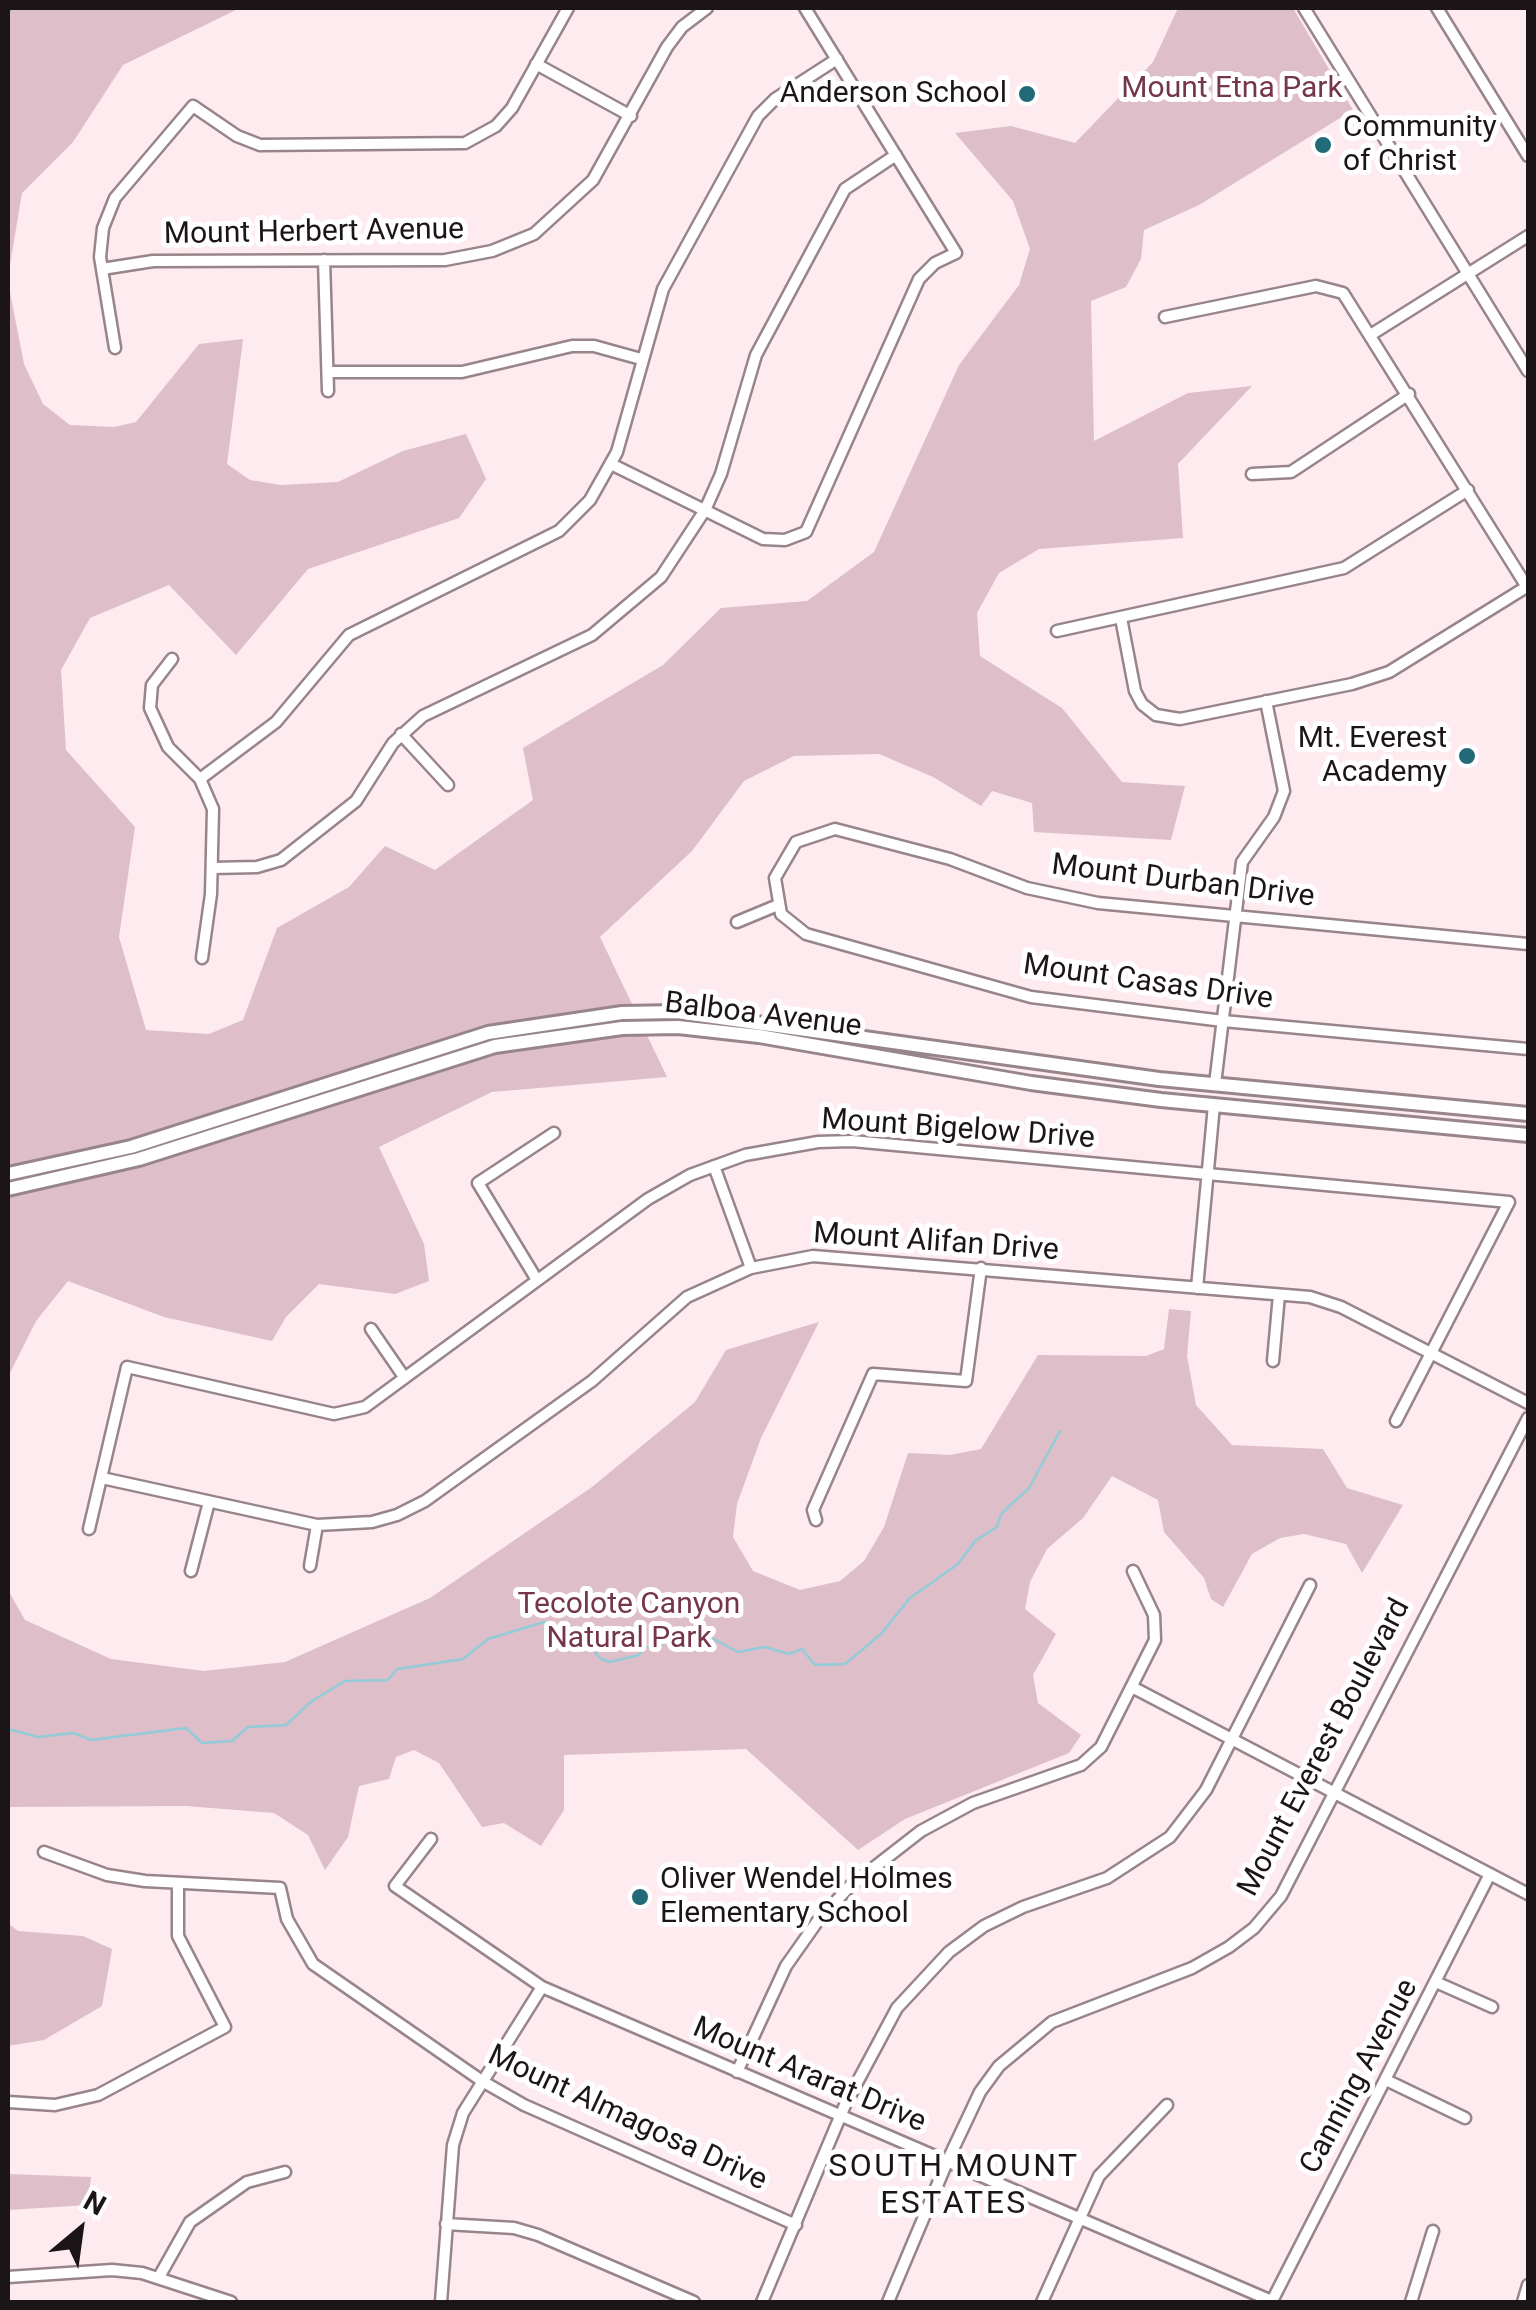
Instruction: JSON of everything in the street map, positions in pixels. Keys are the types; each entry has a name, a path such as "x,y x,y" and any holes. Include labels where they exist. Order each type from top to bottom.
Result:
{"main road":[{"name":"Balboa Avenue","path":"8,1174 131,1148 488,1033 622,1013 694,1014 977,1056 1247,1088 1528,1114"},
{"name":"Balboa Avenue","path":"8,1189 139,1160 496,1046 596,1030 678,1026 1161,1100 1528,1135"},
{"path":"1161,1100 1195,1096 1216,1084"},
{"path":"1214,1105 1227,1094 1247,1088"}],"street":[{"path":"115,348 102,269 103,228 115,198 193,106 238,136 260,145 450,146 479,138 496,126 568,8"},
{"name":"Mount Herbert Avenue","path":"102,269 153,261 445,260 492,252 534,234 593,180 667,46 682,27 706,8"},
{"path":"611,464 763,539 784,540 806,532 919,279 934,263 956,254 806,8"},
{"path":"1304,8 1528,371"},
{"path":"1437,8 1528,156"},
{"path":"200,779 276,722 349,636 559,531 590,500 611,464 662,288 758,116 775,99 837,59"},
{"path":"536,64 631,116"},
{"path":"212,868 257,868 281,860 356,801 400,734 424,716 612,622 662,577 705,510 721,474 756,355 836,206 845,190 896,155"},
{"path":"1372,334 1528,236"},
{"path":"324,260 328,392"},
{"path":"1120,618 1136,691 1156,715 1180,720 1352,684 1389,672 1528,586 1353,303 1329,287 1166,317"},
{"path":"328,372 462,372 572,346 594,346 641,359"},
{"path":"1252,474 1291,472 1409,394"},
{"path":"1057,630 1344,568 1468,490"},
{"path":"172,660 152,684 150,708 168,747 200,779 213,810 212,868 202,958"},
{"path":"1216,1084 1232,915 1242,862 1274,818 1284,791 1266,701"},
{"path":"400,734 448,785"},
{"name":"Mount Durban Drive","path":"778,905 775,878 787,852 808,836 835,829 950,859 1061,897 1528,944"},
{"path":"737,922 778,905"},
{"name":"Mount Casas Drive","path":"778,905 789,923 806,934 1030,996 1223,1021 1528,1049"},
{"path":"1197,1288 1214,1105"},
{"path":"537,1280 478,1183 554,1133"},
{"name":"Mount Bigelow Drive","path":"102,1478 127,1367 334,1414 365,1407 648,1199 714,1166 784,1146 852,1141 1509,1202 1432,1352"},
{"path":"714,1166 751,1268"},
{"name":"Mount Alifan Drive","path":"102,1478 317,1526 372,1522 425,1501 592,1381 688,1297 717,1280 751,1268 837,1254 1310,1297 1341,1307 1528,1404"},
{"path":"816,1520 813,1510 874,1374 966,1381 981,1268"},
{"path":"1273,1361 1279,1296"},
{"path":"370,1329 404,1377"},
{"path":"1396,1421 1432,1352"},
{"name":"Mount Everest Boulevard","path":"888,2302 980,2092 1034,2034 1076,2011 1192,1968 1254,1928 1281,1896 1528,1418"},
{"path":"89,1530 102,1478"},
{"path":"191,1571 209,1502"},
{"path":"310,1566 317,1526"},
{"path":"737,2072 786,1966 816,1922 849,1887 921,1831 973,1803 1080,1764 1101,1747 1156,1632 1154,1615 1132,1571"},
{"path":"762,2302 840,2117 897,2008 919,1980 984,1926 1023,1907 1107,1878 1170,1837 1206,1790 1310,1585"},
{"path":"1132,1687 1336,1790 1528,1894"},
{"name":"Mount Ararat Drive","path":"430,1839 396,1886 542,1986 1273,2302"},
{"name":"Mount Almagosa Drive","path":"44,1852 107,1875 178,1885 280,1888 294,1934 313,1964 482,2082 524,2106 796,2224"},
{"name":"Canning Avenue","path":"1273,2302 1490,1874"},
{"path":"8,2102 55,2105 98,2095 225,2027 178,1936 178,1885"},
{"path":"1438,1983 1492,2007"},
{"path":"441,2302 453,2145 482,2082 542,1986"},
{"path":"1386,2080 1466,2118"},
{"path":"1042,2302 1099,2176 1167,2105"},
{"path":"160,2277 190,2222 246,2182 285,2172"},
{"path":"446,2224 514,2228 538,2234 694,2302"},
{"path":"1412,2302 1433,2231"},
{"path":"8,2277 112,2270 160,2277 231,2302"},
{"path":"1523,2302 1528,2285"}],"green space":[{"path":"8,8 240,8 123,65 73,142 22,193 8,277"},
{"name":"Mount Etna Park","path":"1178,8 1293,8 1353,110 1199,205 1144,230 1141,259 1126,287 1091,301 1094,441 1188,393 1252,386 1178,464 1183,538 1039,549 999,573 977,613 980,656 1062,708 1122,782 1185,786 1171,840 1034,832 1032,803 992,791 981,806 933,777 879,754 794,756 744,781 692,851 600,937 667,1077 492,1092 379,1147 424,1244 429,1281 395,1294 319,1284 286,1317 272,1341 164,1317 68,1281 36,1321 8,1377 8,282 24,364 43,404 70,425 114,427 136,422 199,344 243,339 227,464 250,480 281,485 338,482 403,451 466,434 486,479 459,518 308,569 236,655 169,585 90,618 61,670 66,750 135,827 119,937 146,1030 209,1034 243,1020 277,928 349,887 385,846 435,870 533,800 523,748 663,665 721,608 807,601 874,552 959,365 1019,285 1030,249 1013,201 955,133 1011,126 1075,143 1153,62"},
{"name":"Tecolote Canyon Natural Park","path":"1169,1309 1191,1311 1187,1356 1196,1405 1232,1445 1323,1449 1347,1488 1403,1505 1362,1573 1346,1544 1304,1534 1280,1538 1252,1554 1223,1607 1211,1599 1204,1578 1164,1532 1158,1500 1112,1476 1083,1518 1047,1549 1030,1582 1025,1609 1056,1634 1033,1675 1038,1703 1081,1735 1069,1753 905,1819 858,1850 746,1749 564,1755 564,1810 541,1846 504,1823 482,1827 439,1763 414,1750 396,1757 389,1779 359,1786 348,1837 325,1870 308,1835 274,1813 186,1806 8,1807 8,1590 25,1620 111,1659 204,1671 285,1662 430,1598 592,1487 695,1402 726,1350 819,1322 761,1438 737,1504 733,1537 753,1571 800,1590 840,1581 864,1561 884,1527 908,1453 950,1455 981,1449 1038,1355 1146,1356 1164,1349"},
{"path":"8,1923 18,1931 83,1936 112,1949 102,2006 44,2040 8,2046"},
{"path":"8,2174 91,2177 88,2205 8,2210"}],"waterway":[{"path":"8,12 13,8"},
{"path":"8,1729 38,1737 73,1733 91,1740 186,1728 202,1743 232,1741 248,1727 286,1725 312,1701 345,1681 388,1680 397,1669 463,1659 488,1639 544,1622 576,1632 601,1659 610,1662 639,1655 645,1646 658,1650 668,1637 699,1645 710,1637 738,1652 765,1647 789,1654 802,1649 815,1665 845,1664 881,1634 910,1598 958,1564 975,1541 997,1527 1001,1514 1029,1488 1060,1431"}],"place":[{"name":"Anderson School","path":"1027,94"},
{"name":"Community of Christ","path":"1323,145"},
{"name":"Mt. Everest Academy","path":"1467,756"},
{"name":"Oliver Wendel Holmes Elementary School","path":"640,1897"}],"district":[{"name":"SOUTH MOUNT ESTATES","path":"954,2186"}]}
